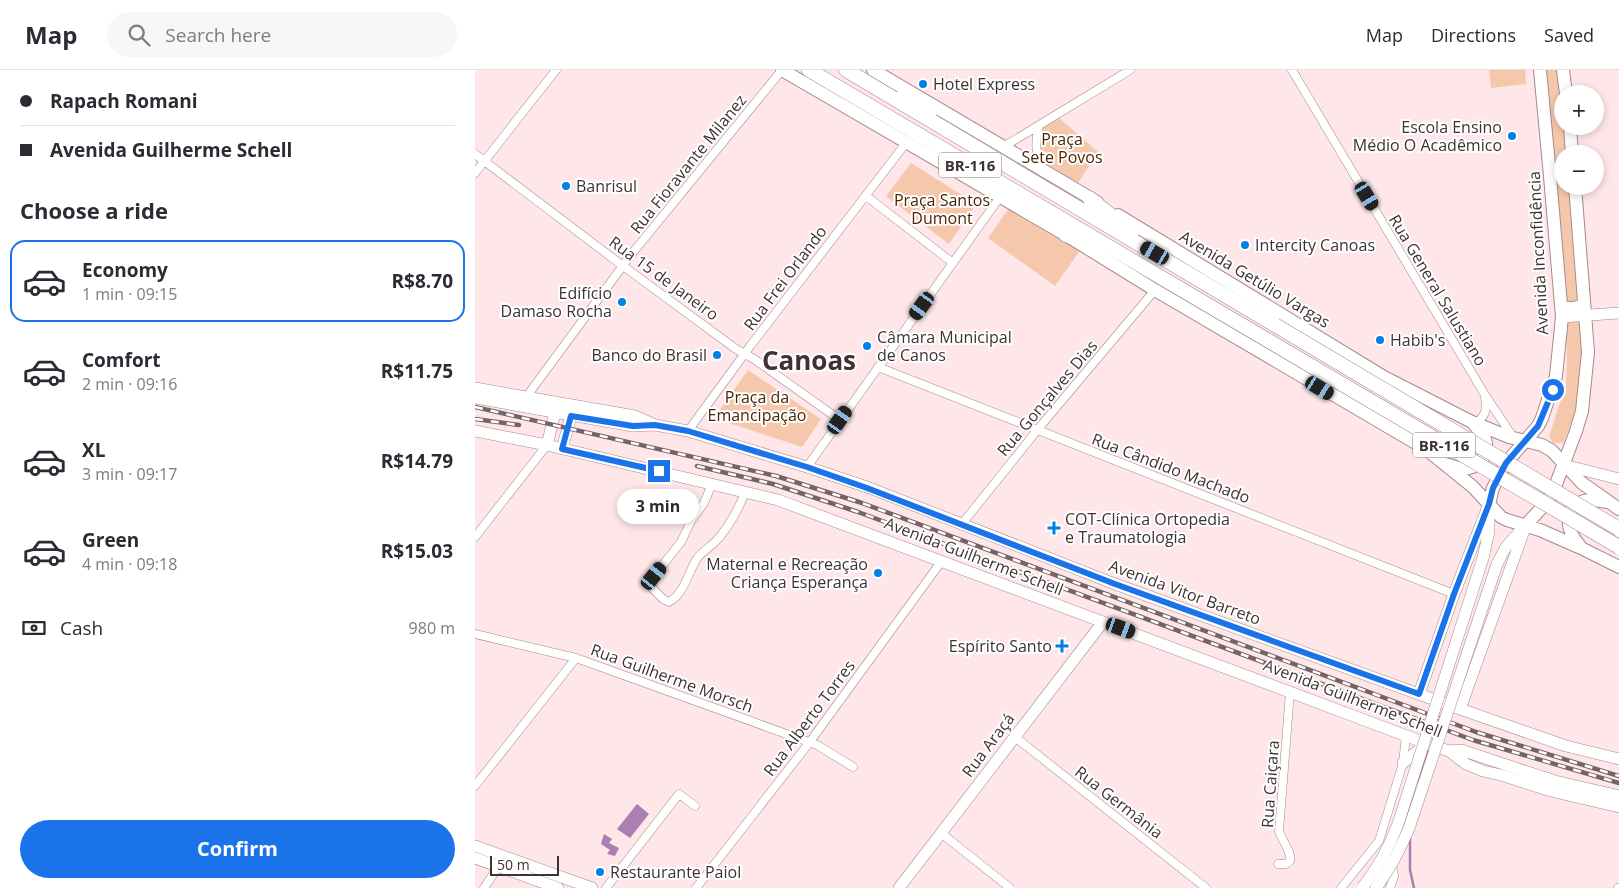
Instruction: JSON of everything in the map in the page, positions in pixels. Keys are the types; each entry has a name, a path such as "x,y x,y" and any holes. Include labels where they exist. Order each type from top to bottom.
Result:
{"highway":[{"name":"BR-116","path":"809,70 1619,548"},
{"name":"BR-116","path":"846,70 1619,528"},
{"path":"882,93 935,108"},
{"name":"BR-116","path":"1089,198 1172,263"},
{"name":"BR-116","path":"1066,235 1132,260"}],"main road":[{"path":"782,70 1066,235 1155,290 1406,437 1445,463 1479,492 1497,514 1507,520 1526,524 1619,567"},
{"name":"Avenida Getúlio Vargas","path":"873,70 1385,377 1473,423 1548,448 1582,483 1619,509"},
{"name":"Avenida Inconfidência","path":"1419,694 1454,594 1489,504 1493,488 1520,440 1542,418 1553,390 1556,376 1561,311 1551,176 1540,70"},
{"path":"1563,70 1565,85"},
{"path":"1376,888 1385,877 1398,854 1409,828 1497,564 1506,547 1545,504 1553,492 1582,411 1588,352 1576,195"},
{"path":"1561,311 1567,308 1580,307 1585,310 1619,313"},
{"path":"475,388 635,416 655,425"},
{"path":"475,398 633,426 655,425"},
{"path":"547,445 555,413"},
{"path":"562,449 571,416"},
{"path":"1445,463 1459,468 1469,468 1477,464 1483,457 1486,447 1484,438 1473,423"},
{"name":"Avenida Vitor Barreto","path":"655,425 688,431 807,467 867,488 1124,587 1460,709 1566,746 1619,759"},
{"name":"Avenida Guilherme Schell","path":"475,431 547,445 745,492 787,504 1449,751 1474,768 1502,770 1619,796"},
{"path":"1564,465 1619,479"},
{"path":"1581,548 1569,531 1568,520 1572,510 1582,502 1595,500 1607,502"},
{"name":"Avenida Inconfidência","path":"1362,888 1374,873 1388,849 1398,824 1483,558 1489,530 1489,504"},
{"path":"1460,709 1526,524"},
{"name":"Rua Araçá","path":"899,888 1103,622"},
{"path":"1403,763 1428,744"},
{"name":"Avenida Guilherme Schell","path":"1502,770 1551,792 1619,807"},
{"path":"475,846 558,888"},
{"path":"475,858 503,861 592,888"}],"street":[{"path":"475,173 556,70"},
{"name":"Rua Fioravante Milanez","path":"527,396 623,266 782,70"},
{"path":"1003,147 1130,70"},
{"name":"Rua General Salustiano","path":"1292,70 1485,395 1520,440"},
{"path":"1039,126 1036,137 1037,155 1044,171"},
{"name":"Rua Frei Orlando","path":"688,431 906,143"},
{"name":"Rua 15 de Janeiro","path":"475,154 623,266 840,420"},
{"path":"866,196 953,262"},
{"path":"807,467 1000,197"},
{"name":"Rua Gonçalves Dias","path":"961,525 1037,430 1155,290"},
{"name":"Rua Cândido Machado","path":"878,367 1454,594"},
{"path":"1473,423 1485,414 1485,395"},
{"path":"475,537 547,445"},
{"path":"712,484 704,503 692,519 681,542 651,582 651,588 669,602 674,600 681,590 697,558 716,541 732,518 742,502 745,492"},
{"name":"Rua Alberto Torres","path":"696,888 809,742 941,562"},
{"name":"Rua Guilherme Morsch","path":"475,634 576,658 817,745 853,767"},
{"path":"475,786 576,658"},
{"name":"Rua Caiçara","path":"1278,864 1290,862 1291,857 1281,839 1279,831 1290,692"},
{"path":"1341,888 1379,841 1403,763 1406,736"},
{"name":"Rua Germânia","path":"1015,737 1206,888"},
{"path":"606,888 679,794 695,806"},
{"path":"941,833 1009,888"},
{"path":"1379,841 1392,862 1394,876 1389,888"},
{"path":"484,888 503,861"}],"green space":[{"path":"1489,70 1525,70 1526,84 1491,88"},
{"path":"1545,70 1558,70 1560,85 1554,85 1554,135 1566,135 1567,145 1554,145 1554,172"},
{"name":"Praça Sete Povos","path":"1058,117 1098,152 1078,183 1051,168 1042,158 1040,151 1041,128"},
{"name":"Praça Santos Dumont","path":"911,163 973,202 974,207 949,244 886,196"},
{"path":"1556,195 1571,195 1585,352 1581,388 1573,418 1563,443 1553,443 1549,436 1566,385 1565,297"},
{"path":"1009,208 1081,249 1055,286 988,238"},
{"name":"Praça da Emancipação","path":"748,370 821,419 802,447 714,418"}],"shaded area":[{"path":"637,804 649,814 630,838 617,829"},
{"path":"604,834 612,839 609,843 619,848 615,856 607,854 610,850 601,844"}],"waterway":[{"path":"1420,779 1430,746"},
{"path":"1410,838 1410,870 1414,888"}],"railway":[{"path":"475,407 776,476 862,503 1476,732 1619,776"},
{"path":"475,419 519,425"},
{"path":"697,466 773,484 858,512 1473,740 1619,783"}],"place":[{"name":"Hotel Express","path":"923,84"},
{"name":"Escola Ensino Médio O Acadêmico","path":"1512,136"},
{"name":"Banrisul","path":"566,186"},
{"name":"Intercity Canoas","path":"1245,245"},
{"name":"Edifício Damaso Rocha","path":"622,302"},
{"name":"Habib's","path":"1380,340"},
{"name":"Câmara Municipal de Canos","path":"867,346"},
{"name":"Banco do Brasil","path":"717,355"},
{"name":"COT-Clínica Ortopedia e Traumatologia","path":"1054,528"},
{"name":"Maternal e Recreação Criança Esperança","path":"878,573"},
{"name":"Espírito Santo","path":"1062,646"},
{"name":"Restaurante Paiol","path":"600,872"}],"district":[{"name":"Canoas","path":"809,360"}],"route":[{"path":"659,471 562,449 571,416 633,426 655,425 688,431 807,467 867,488 1115,584 1419,694 1454,594 1489,504 1493,488 1506,463 1538,426 1553,390"}]}
